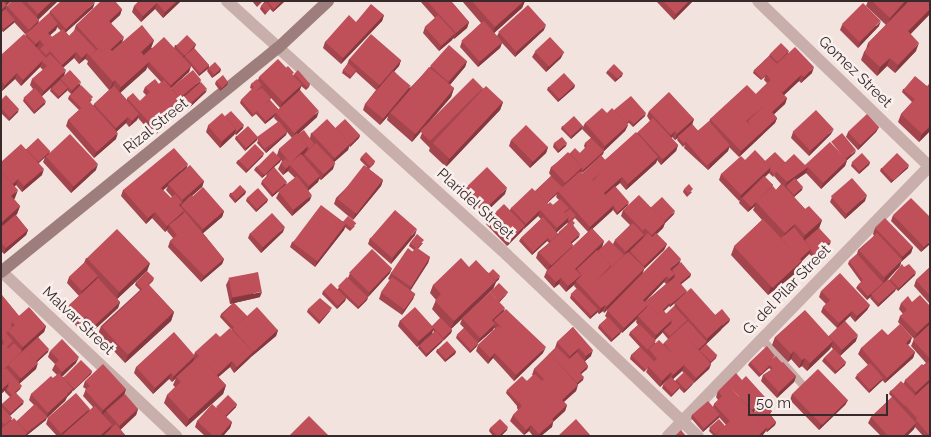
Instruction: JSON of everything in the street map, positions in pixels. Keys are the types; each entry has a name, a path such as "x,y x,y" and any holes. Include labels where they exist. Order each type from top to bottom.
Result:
{"street":[{"name":"Plaridel Street","path":"226,1 508,255 698,436"},
{"name":"Rizal Street","path":"1,271 278,48 328,1"},
{"name":"Gomez Street","path":"758,1 930,167"},
{"name":"G. del Pilar Street","path":"668,436 930,167"},
{"name":"Malvar Street","path":"1,271 176,436"}],"lane":[{"path":"762,339 801,383"}],"building":[{"path":"1,1 7,1 5,3 7,5 1,10"},
{"path":"12,1 21,1 39,20 29,30 7,6"},
{"path":"26,1 52,1 38,14"},
{"path":"61,1 95,2 66,29 50,11"},
{"path":"101,1 115,1 122,9 109,21 124,37 110,50 108,47 102,52 76,25"},
{"path":"139,1 177,1 165,12 157,3 143,16 134,6"},
{"path":"267,1 282,1 274,9"},
{"path":"427,1 451,1 469,22 456,33"},
{"path":"472,1 524,1 495,27"},
{"path":"663,1 689,1 676,14"},
{"path":"872,1 905,1 890,18"},
{"path":"909,1 930,1 930,9 908,31 919,43 898,65 890,58 880,67 864,52 870,45 868,43"},
{"path":"266,2 271,8 267,12 261,6"},
{"path":"863,3 881,21 859,42 842,24"},
{"path":"371,4 384,15 343,58 325,42 349,15 356,22"},
{"path":"528,5 546,25 516,52 498,32"},
{"path":"5,9 15,20 4,29 1,26 1,13"},
{"path":"49,13 58,24 48,33 52,37 63,29 69,36 76,29 96,50 90,56 87,53 82,58 76,52 62,65 50,51 46,55 40,49 44,45 40,40 36,44 26,34"},
{"path":"438,15 455,34 441,46 425,27"},
{"path":"484,21 502,42 480,62 461,41"},
{"path":"142,25 154,40 141,52 149,62 121,87 115,80 113,82 90,56 99,48 102,52 108,47 112,51"},
{"path":"24,34 46,58 50,54 66,70 44,91 32,79 47,66 42,61 23,80 17,73 5,85 1,81 1,61 3,60 1,55"},
{"path":"371,34 401,60 380,85 349,59"},
{"path":"187,35 196,44 185,56 176,46"},
{"path":"164,37 191,66 171,85 144,56"},
{"path":"550,37 564,52 549,67 535,51"},
{"path":"781,43 789,51 777,62 770,54"},
{"path":"449,45 467,61 448,82 430,66"},
{"path":"795,47 814,67 804,77 801,75 783,92 780,91 787,98 772,112 777,118 741,151 710,119 747,85 756,94 771,80 766,74","holes":["766,104 748,121 750,125 746,121"]},
{"path":"194,48 209,65 200,73 185,56"},
{"path":"769,56 777,64 762,79 754,71"},
{"path":"278,59 302,85 283,102 259,77"},
{"path":"215,62 221,69 214,75 208,68"},
{"path":"348,63 356,70 351,76 343,70"},
{"path":"614,64 623,73 618,79 608,70"},
{"path":"288,66 294,73 292,75 286,68"},
{"path":"429,67 454,88 416,134 390,113"},
{"path":"70,70 81,82 71,91 60,79"},
{"path":"193,70 201,80 179,98 171,88"},
{"path":"298,70 310,84 307,87 294,74"},
{"path":"393,71 411,86 383,119 365,104"},
{"path":"564,73 575,85 560,99 549,87"},
{"path":"223,75 228,82 222,88 216,81"},
{"path":"915,76 927,86 916,100 903,90"},
{"path":"473,78 483,88 430,141 420,131"},
{"path":"155,79 159,84 164,80 185,104 158,128 152,120 149,122 127,98 133,93 140,101 150,92 145,87"},
{"path":"257,79 262,85 256,91 262,88 271,98 262,107 270,100 279,110 266,121 257,111 253,114 241,100 254,87 251,84"},
{"path":"60,80 68,88 59,96 52,88"},
{"path":"201,82 207,89 188,105 182,98"},
{"path":"930,83 930,126 922,134 901,114"},
{"path":"81,85 93,97 82,108 70,96"},
{"path":"114,86 139,114 132,121 128,117 116,128 94,104"},
{"path":"486,86 503,102 450,159 433,143"},
{"path":"35,88 46,101 34,111 24,98"},
{"path":"300,90 319,111 294,133 275,112"},
{"path":"669,92 694,119 677,134 675,131 671,135 649,111"},
{"path":"6,95 19,109 10,118 1,108 1,100"},
{"path":"631,96 646,113 634,124 630,120 626,123 614,110"},
{"path":"89,101 118,133 97,152 68,120"},
{"path":"602,108 607,113 612,108 628,125 605,146 585,123"},
{"path":"816,110 834,129 810,151 793,132"},
{"path":"231,111 244,125 237,131 225,116"},
{"path":"222,113 236,129 221,141 208,125"},
{"path":"867,114 879,127 860,145 848,132"},
{"path":"574,116 583,126 571,136 562,127"},
{"path":"653,118 678,145 663,159 638,132"},
{"path":"327,119 350,144 335,158 312,133"},
{"path":"345,119 360,135 350,144 335,128"},
{"path":"279,121 287,132 265,149 256,137"},
{"path":"709,121 730,145 707,165 686,141"},
{"path":"692,124 698,131 684,143 678,136"},
{"path":"526,125 548,147 533,162 511,140"},
{"path":"248,126 258,137 246,148 236,137"},
{"path":"304,130 314,144 309,149 298,134"},
{"path":"636,132 658,157 628,184 622,177 604,193 614,205 590,227 558,191 580,171 582,174 601,155 605,160"},
{"path":"297,133 308,146 291,162 301,154 320,176 309,186 290,165 286,169 281,163 285,159 289,162 279,149"},
{"path":"842,133 856,150 845,159 831,142"},
{"path":"70,134 98,164 74,186 46,157"},
{"path":"562,137 567,143 559,150 554,143"},
{"path":"38,138 50,151 39,162 26,149"},
{"path":"591,138 604,151 583,170 570,153 575,148 580,153 587,146 585,143"},
{"path":"830,142 847,160 823,183 808,167 787,182 776,171 794,154 805,165"},
{"path":"316,143 335,163 324,174 304,154"},
{"path":"21,144 44,169 24,186 18,179 13,184 1,171 1,162"},
{"path":"255,144 264,153 248,169 239,160"},
{"path":"174,148 188,164 161,188 171,198 175,194 182,202 179,205 184,211 167,226 155,212 148,218 123,190"},
{"path":"755,150 771,167 741,195 721,174 741,156 745,160"},
{"path":"273,151 281,159 265,175 257,167"},
{"path":"366,152 375,161 370,166 361,157"},
{"path":"568,152 582,167 566,183 551,168"},
{"path":"775,152 785,162 774,174 770,170 771,167 765,161"},
{"path":"862,153 870,162 860,171 852,162"},
{"path":"897,153 909,165 893,181 881,169"},
{"path":"190,165 204,181 182,200 168,184"},
{"path":"364,165 383,180 356,214 338,199"},
{"path":"274,167 287,182 273,194 262,181"},
{"path":"487,167 507,188 486,208 466,187"},
{"path":"1,171 18,190 11,196 20,206 1,223"},
{"path":"297,176 312,195 293,210 278,191"},
{"path":"551,176 562,187 547,203 535,192"},
{"path":"764,176 773,185 751,207 742,198"},
{"path":"795,178 803,187 794,195 786,186"},
{"path":"852,178 867,195 846,214 831,196"},
{"path":"689,184 693,189 688,194 684,189"},
{"path":"782,184 805,209 809,206 822,220 805,235 795,224 785,233 756,202 773,186 776,190"},
{"path":"240,185 246,191 236,200 231,194"},
{"path":"615,186 629,202 618,212 605,195"},
{"path":"203,187 224,211 203,229 181,205"},
{"path":"258,188 268,199 257,209 247,198"},
{"path":"532,188 548,204 550,202 553,205 560,199 569,208 564,212 569,217 557,228 540,210 526,224 511,208"},
{"path":"639,195 665,222 652,235 645,228 643,231 623,210"},
{"path":"662,197 675,211 664,221 651,207"},
{"path":"911,198 930,217 930,241 924,247 893,215"},
{"path":"504,204 525,226 509,241 488,219"},
{"path":"321,205 346,224 317,261 293,243"},
{"path":"570,209 576,216 569,221 569,217 565,213"},
{"path":"395,210 417,229 392,258 370,239"},
{"path":"185,212 224,259 204,276 170,241 177,235 169,225"},
{"path":"272,213 285,227 263,247 250,233"},
{"path":"15,215 28,230 6,248 1,243 1,227"},
{"path":"348,216 356,223 352,228 343,221"},
{"path":"543,217 558,234 551,241 548,238 533,252 521,238"},
{"path":"885,218 913,247 903,256 875,228"},
{"path":"763,219 802,261 773,288 734,246"},
{"path":"572,220 575,223 573,225 580,234 570,243 559,232"},
{"path":"633,223 644,235 626,252 615,240"},
{"path":"794,227 811,249 800,259 781,238"},
{"path":"592,228 604,241 575,269 581,275 568,286 561,278 556,282 546,272"},
{"path":"819,228 831,241 815,255 805,240"},
{"path":"117,229 150,263 119,292 87,258"},
{"path":"561,232 573,245 551,266 539,252"},
{"path":"648,233 652,237 656,233 667,244 644,266 630,251"},
{"path":"877,233 902,260 884,277 859,250"},
{"path":"417,234 424,240 416,248 410,243"},
{"path":"609,240 624,255 611,267 598,251"},
{"path":"669,246 681,259 670,269 675,274 669,279 667,276 643,300 648,305 624,328 607,310"},
{"path":"416,247 430,257 411,287 391,273 408,248 413,252"},
{"path":"372,249 392,268 369,292 349,273"},
{"path":"597,250 611,265 596,281 628,252 645,268 606,307 605,305 601,308 576,281 582,275 577,269"},
{"path":"857,254 883,283 868,296 858,285 863,280 849,261"},
{"path":"461,258 469,267 476,260 496,281 454,321 435,301 441,294 433,285"},
{"path":"85,262 98,276 82,291 69,277"},
{"path":"681,262 691,274 680,283 687,291 658,314 649,305 648,307 645,302 675,277 672,270"},
{"path":"902,264 904,267 909,264 916,272 899,288 890,279"},
{"path":"930,267 930,296 916,280"},
{"path":"493,269 500,276 496,280 489,273"},
{"path":"147,271 154,278 143,289 136,282"},
{"path":"258,272 262,292 232,297 229,278"},
{"path":"840,273 870,305 857,316 852,311 839,323 823,307 830,300 821,291"},
{"path":"347,277 368,297 359,306 338,286"},
{"path":"392,277 415,294 404,309 381,292"},
{"path":"98,278 120,302 95,325 86,316 80,322 67,307"},
{"path":"888,279 896,288 879,303 871,294"},
{"path":"331,283 346,298 338,306 323,291"},
{"path":"499,283 508,292 499,301 490,292"},
{"path":"148,284 174,312 128,355 102,327"},
{"path":"577,288 598,310 591,316 571,294"},
{"path":"691,288 723,324 707,338 675,303"},
{"path":"490,292 505,308 492,320 495,324 480,338 462,318"},
{"path":"1,294 19,316 12,322 12,327 6,333 13,341 7,347 8,349 14,343 22,351 3,370 6,368 22,386 15,392 24,401 11,413 2,404 12,395 6,389 9,383 1,374 1,346 4,344 4,341 1,338"},
{"path":"920,295 930,306 930,321 917,333 900,316 907,310 901,303 908,296 912,302"},
{"path":"320,298 332,308 320,321 308,309"},
{"path":"234,303 247,316 235,328 222,315"},
{"path":"649,305 658,314 662,309 672,320 656,335 638,316"},
{"path":"674,306 687,320 670,336 664,330 672,323 672,320 666,314"},
{"path":"29,307 46,326 23,347 8,331 15,325 12,322"},
{"path":"257,307 278,330 253,352 232,329"},
{"path":"415,307 434,328 419,341 400,320"},
{"path":"506,309 546,347 516,375 495,353 490,358 478,345 498,326 503,329 494,320"},
{"path":"722,309 730,319 722,326 723,324 715,315"},
{"path":"805,310 833,341 810,363 805,358 802,360 794,351 791,354 775,337"},
{"path":"608,317 621,331 612,339 599,325"},
{"path":"441,318 452,330 443,338 432,326"},
{"path":"688,321 707,342 699,349 680,328"},
{"path":"845,321 858,335 842,350 829,336"},
{"path":"639,324 656,341 647,349 631,332"},
{"path":"900,324 912,337 906,343 915,352 887,378 861,348 882,329 888,335"},
{"path":"930,324 930,359 913,340"},
{"path":"573,327 593,350 586,356 579,348 570,356 557,342"},
{"path":"230,328 253,352 237,367 232,361 217,375 195,352 216,333 220,337"},
{"path":"464,328 478,343 471,350 457,335"},
{"path":"680,328 711,364 696,378 684,365 673,375 671,372 662,381 648,366 657,359 649,349 659,340 674,355 664,343"},
{"path":"436,331 443,339 427,354 419,345"},
{"path":"174,332 195,356 174,376 171,373 155,388 136,367"},
{"path":"38,337 49,349 36,361 25,349"},
{"path":"62,339 79,357 62,372 55,364 59,360 50,351"},
{"path":"447,341 456,351 446,359 437,350"},
{"path":"706,344 717,355 711,362 700,350"},
{"path":"767,346 775,356 767,363 776,356 782,363 773,369 770,365 761,374 750,362"},
{"path":"557,347 569,359 577,352 588,366 580,373 584,377 577,383 550,354 548,355"},
{"path":"640,347 654,361 646,370 632,355"},
{"path":"25,349 38,363 21,379 8,365"},
{"path":"834,349 846,362 837,371 824,358"},
{"path":"550,354 578,385 562,400 567,405 552,419 554,421 539,434 531,425 526,430 513,415 522,406 519,402 544,379 534,369"},
{"path":"199,356 226,385 189,419 167,395 181,382 176,377"},
{"path":"81,360 92,371 75,389 63,378"},
{"path":"930,360 930,379 916,392 905,380 922,364 924,366"},
{"path":"783,362 796,376 779,392 763,375"},
{"path":"870,363 883,378 870,390 856,375"},
{"path":"103,364 126,389 103,410 85,390 90,386 85,381"},
{"path":"818,369 848,400 822,425 792,394"},
{"path":"684,372 694,382 686,390 676,380"},
{"path":"59,373 73,389 67,394 53,378"},
{"path":"736,373 742,380 746,376 765,397 752,410 729,386 767,427 758,436 717,436 716,434 730,421 714,404 722,396 718,391"},
{"path":"1,374 9,383 1,390"},
{"path":"535,374 542,381 519,403 507,390 522,376 527,381"},
{"path":"51,376 68,395 48,413 31,394"},
{"path":"671,377 680,386 672,394 663,385"},
{"path":"901,381 915,395 905,406 890,392"},
{"path":"930,382 930,434 929,435 905,405"},
{"path":"76,393 90,409 61,434 47,418"},
{"path":"125,394 138,409 119,425 106,410"},
{"path":"228,395 237,404 225,416 216,407"},
{"path":"892,397 916,423 903,436 888,436 871,417"},
{"path":"708,401 720,415 704,428 692,415"},
{"path":"764,403 772,411 769,413 776,422 768,429 754,413"},
{"path":"35,404 47,417 27,432 17,421"},
{"path":"212,404 232,422 220,436 213,436 197,421"},
{"path":"1,406 12,418 3,426 4,424 1,421"},
{"path":"95,406 112,425 100,436 61,436"},
{"path":"309,416 329,436 289,436"},
{"path":"14,418 27,433 24,436 1,436 1,429"},
{"path":"500,419 508,427 497,436 490,428"},
{"path":"576,419 591,436 558,436"},
{"path":"719,419 725,426 715,434 709,428"},
{"path":"116,424 126,436 103,436"},
{"path":"681,430 686,436 675,436"}]}
